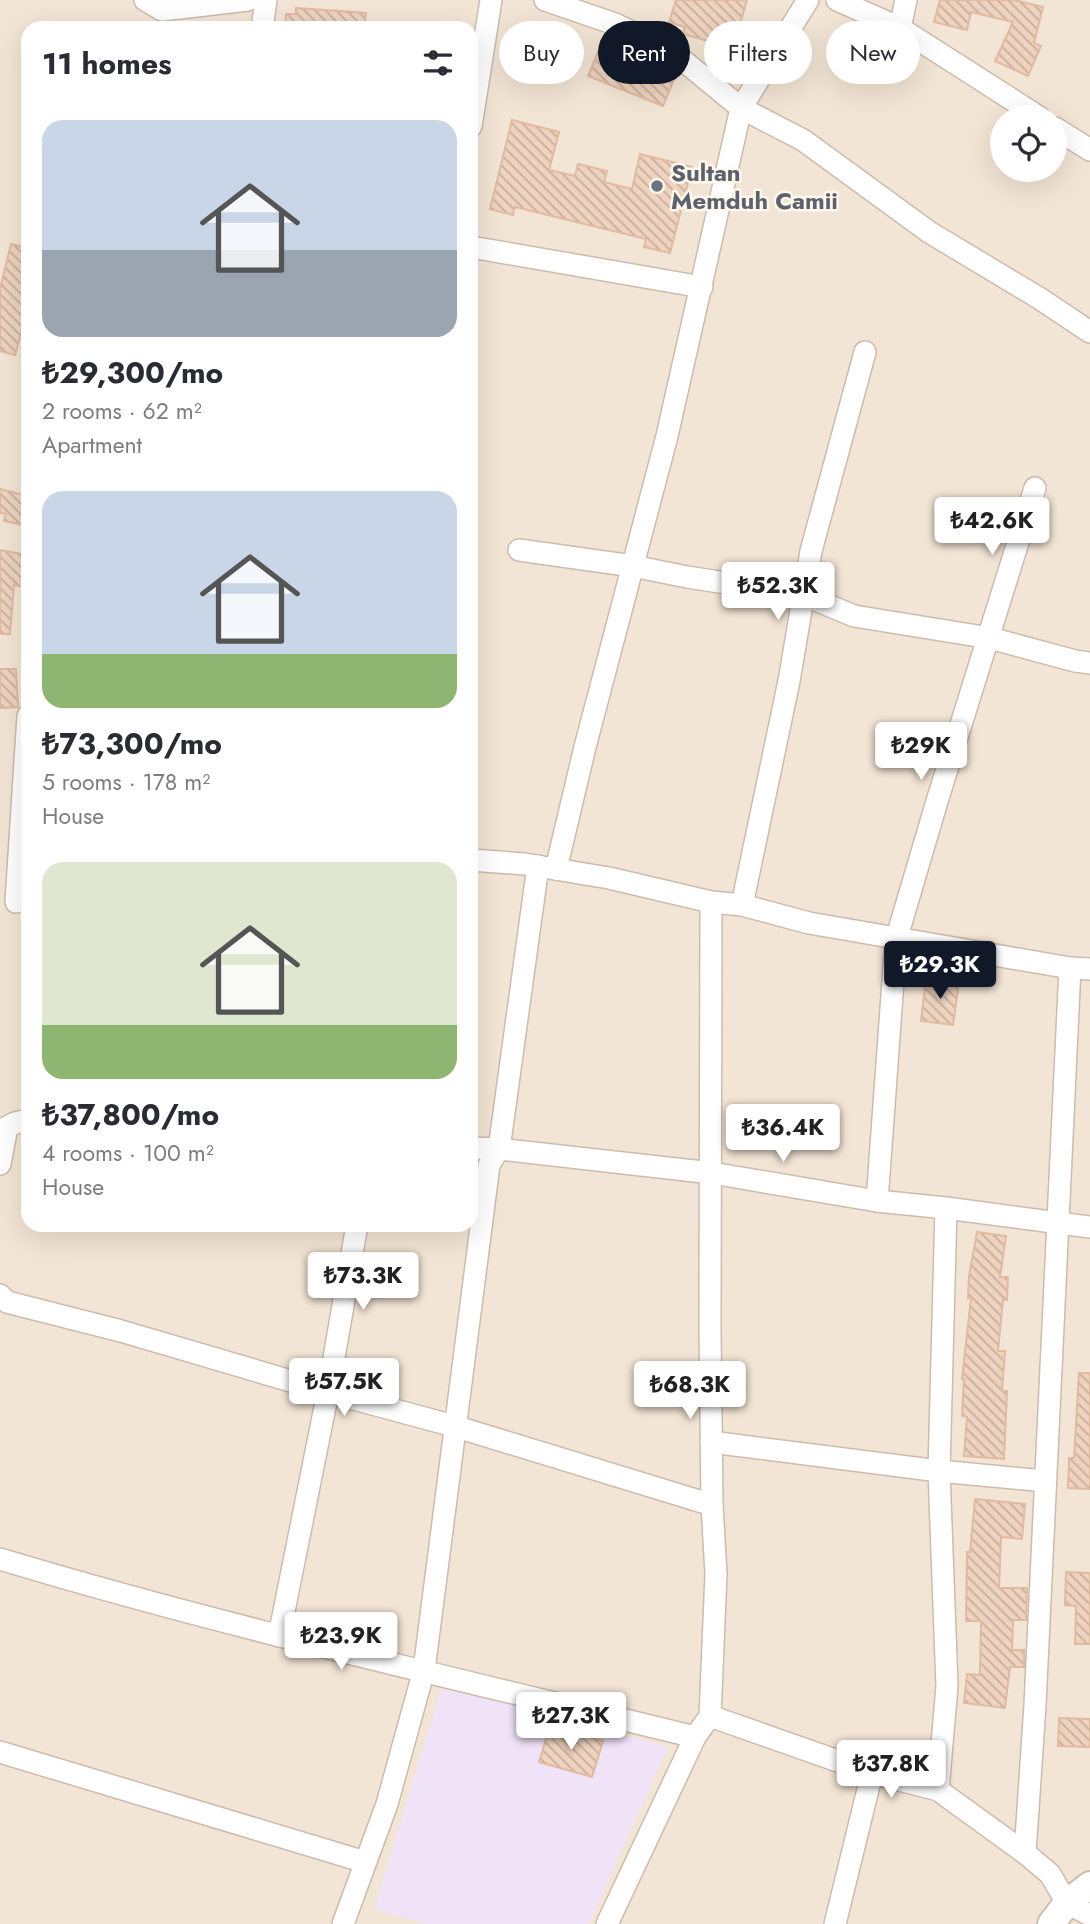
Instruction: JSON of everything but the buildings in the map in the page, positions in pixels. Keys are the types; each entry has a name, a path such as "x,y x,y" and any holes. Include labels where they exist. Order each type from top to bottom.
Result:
{"street":[{"path":"155,12 248,0"},
{"path":"263,21 266,0"},
{"path":"478,82 491,0"},
{"path":"545,0 615,24 674,53 741,108 803,139 929,232 1090,332"},
{"path":"343,1924 387,1804 424,1670 489,1166 499,1149 547,867 585,747 634,566 702,287 741,108 808,0"},
{"path":"837,0 883,21"},
{"path":"902,21 906,0"},
{"path":"920,42 1020,105"},
{"path":"1067,136 1090,150"},
{"path":"478,248 702,287"},
{"path":"742,905 789,681 811,551 865,352"},
{"path":"877,1201 896,940 1035,488"},
{"path":"519,550 634,566 804,595 854,616 990,638 1090,663"},
{"path":"15,902 21,816"},
{"path":"478,861 547,867 609,878 896,940 1084,964 1058,1223 1035,1705 1025,1853"},
{"path":"607,1924 695,1737 710,1716 716,1574 711,1442 711,902"},
{"path":"0,1164 7,1127 21,1122"},
{"path":"478,1148 712,1173 877,1201 1090,1227"},
{"path":"938,1790 947,1686 939,1471 947,1208"},
{"path":"279,1636 357,1232"},
{"path":"0,1295 7,1302 121,1331 454,1426 712,1505"},
{"path":"711,1442 939,1471 1045,1481"},
{"path":"0,1559 78,1583 279,1636 695,1737"},
{"path":"710,1716 872,1773 938,1790 1050,1874 1069,1914 1090,1885"},
{"path":"0,1752 365,1862"},
{"path":"835,1924 872,1773"}],"shaded area":[{"path":"0,0 1090,0 1090,1924 0,1924"},
{"path":"442,1686 668,1747 589,1924 427,1924 374,1909"}],"place":[{"name":"Sultan Memduh Camii","path":"657,186"}]}
